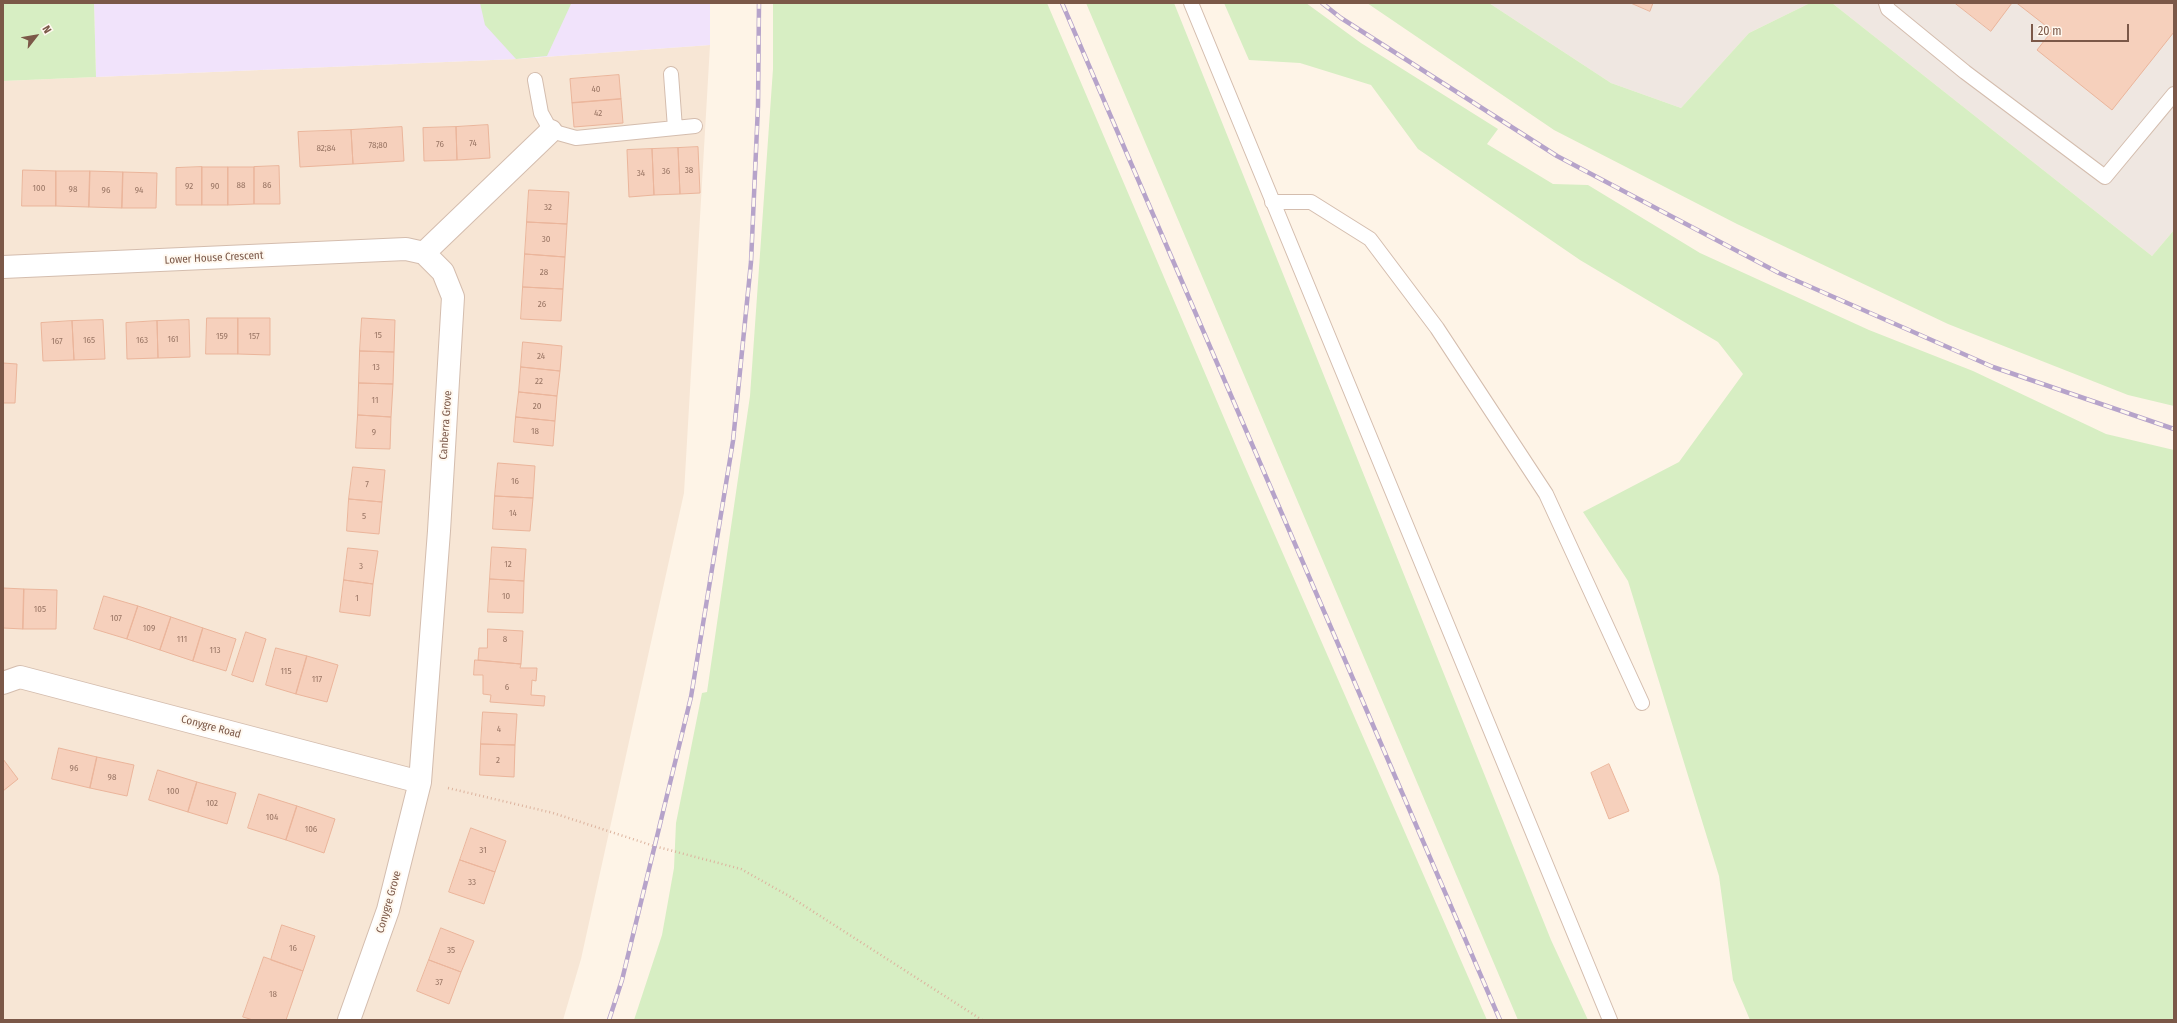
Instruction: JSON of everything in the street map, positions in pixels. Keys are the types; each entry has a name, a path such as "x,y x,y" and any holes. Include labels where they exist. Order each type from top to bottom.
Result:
{"street":[{"path":"424,253 551,131"},
{"name":"Lower House Crescent","path":"3,267 406,249 424,253"},
{"name":"Canberra Grove","path":"420,782 439,531 453,297 443,272 424,253"},
{"name":"Conygre Road","path":"3,683 20,676 420,782"},
{"name":"Conygre Grove","path":"349,1020 388,910 420,782"}],"lane":[{"path":"1191,3 1610,1020"},
{"path":"1886,3 1888,9 1965,72 2105,177 2174,94"},
{"path":"672,74 675,128"},
{"path":"535,80 541,113 551,131 576,138 695,126"},
{"path":"1272,202 1311,202 1370,239 1437,328 1546,494 1642,703"}],"path":[{"path":"420,782 553,813 654,846 741,869 789,896 982,1020"}],"shaded area":[{"path":"94,3 710,3 710,45 516,59 96,77"},
{"path":"1489,3 1810,3 1749,33 1681,108 1611,83"},
{"path":"1832,3 2174,3 2174,230 2152,256"},
{"path":"710,45 684,493 581,959 563,1020 3,1020 3,81 516,59"}],"green space":[{"path":"3,3 94,3 96,77 3,81"},
{"path":"480,3 571,4 547,56 516,59 485,25"},
{"path":"773,3 1047,3 1242,460 1487,1020 634,1020 662,935 674,868 676,823 702,693 707,692 750,396 773,69"},
{"path":"1086,3 1174,3 1551,940 1588,1020 1518,1020"},
{"path":"1224,3 1306,3 1361,43 1498,129 1487,144 1553,184 1588,185 1700,253 1869,330 1973,371 2106,434 2174,450 2174,1020 1750,1020 1733,980 1719,876 1628,581 1583,512 1679,462 1743,374 1718,342 1580,260 1418,149 1371,85 1300,63 1249,60"},
{"path":"1367,3 1489,3 1611,83 1681,108 1749,33 1810,3 1832,3 2152,256 2174,230 2174,406 2128,395 1948,324 1737,224 1554,130"}],"building":[{"path":"1631,3 1653,3 1650,11"},
{"path":"1955,3 2012,3 1991,31"},
{"path":"2017,3 2174,3 2174,32 2112,110 2037,50 2052,31"},
{"path":"619,75 621,99 572,103 570,79"},
{"path":"621,99 623,123 574,127 572,103"},
{"path":"488,125 490,158 457,160 456,127"},
{"path":"402,127 404,161 353,164 351,130"},
{"path":"456,127 457,160 424,161 423,128"},
{"path":"351,130 353,164 300,167 298,132"},
{"path":"698,147 700,193 680,194 678,148"},
{"path":"678,148 680,194 654,195 652,149"},
{"path":"652,149 654,195 629,197 627,150"},
{"path":"279,166 280,204 254,204 254,167"},
{"path":"202,167 202,205 176,205 176,168"},
{"path":"202,167 228,167 228,205 202,205"},
{"path":"228,167 254,167 254,204 228,205"},
{"path":"23,170 56,171 56,206 22,206"},
{"path":"56,171 90,171 89,207 56,206"},
{"path":"90,171 123,172 122,208 89,207"},
{"path":"123,172 157,173 156,208 122,208"},
{"path":"529,190 569,192 567,224 527,222"},
{"path":"527,222 567,224 565,257 525,254"},
{"path":"525,254 565,257 563,289 523,287"},
{"path":"523,287 563,289 561,321 521,319"},
{"path":"207,318 238,318 238,354 206,354"},
{"path":"238,318 270,318 270,355 238,354"},
{"path":"362,318 395,320 394,352 360,351"},
{"path":"103,320 105,359 74,360 72,321"},
{"path":"189,320 190,357 158,358 157,321"},
{"path":"72,321 74,360 43,361 41,323"},
{"path":"157,321 158,358 127,359 126,323"},
{"path":"523,342 562,346 560,371 521,367"},
{"path":"360,351 394,352 393,384 359,383"},
{"path":"3,363 17,364 15,403 3,403"},
{"path":"521,367 560,371 557,396 519,392"},
{"path":"359,383 393,384 391,417 358,415"},
{"path":"519,392 557,396 555,421 516,417"},
{"path":"358,415 391,417 390,449 356,448"},
{"path":"516,417 555,421 553,446 514,442"},
{"path":"498,463 535,466 533,498 495,496"},
{"path":"353,467 385,470 382,502 349,499"},
{"path":"495,496 533,498 530,531 493,529"},
{"path":"349,499 382,502 379,534 347,531"},
{"path":"492,547 526,549 524,581 490,579"},
{"path":"348,548 378,551 373,584 344,580"},
{"path":"490,579 524,581 523,613 488,612"},
{"path":"344,580 373,584 370,616 340,612"},
{"path":"3,588 24,589 23,629 3,628"},
{"path":"24,589 57,590 56,629 23,629"},
{"path":"104,596 138,606 127,639 94,629"},
{"path":"138,606 171,617 160,650 127,639"},
{"path":"171,617 203,628 193,661 160,650"},
{"path":"203,628 236,639 226,671 193,661"},
{"path":"488,629 523,631 521,664 478,660 479,648 487,648"},
{"path":"246,632 266,639 253,682 232,675"},
{"path":"276,648 307,656 296,694 266,685"},
{"path":"307,656 338,665 327,702 296,694"},
{"path":"475,660 521,664 520,668 537,668 536,681 532,680 531,695 545,696 544,706 490,702 491,695 483,694 483,675 474,675"},
{"path":"483,712 517,714 515,745 481,744"},
{"path":"481,744 515,745 514,777 480,775"},
{"path":"59,748 97,757 90,788 52,779"},
{"path":"97,757 134,765 127,796 90,788"},
{"path":"3,759 18,779 3,791"},
{"path":"1609,764 1629,811 1609,819 1591,773"},
{"path":"158,770 197,782 188,812 149,800"},
{"path":"197,782 236,793 227,824 188,812"},
{"path":"259,794 297,806 286,840 248,828"},
{"path":"297,806 335,819 324,853 286,840"},
{"path":"471,828 506,841 495,872 460,860"},
{"path":"460,860 495,872 484,904 449,892"},
{"path":"282,925 315,936 303,971 271,960"},
{"path":"441,928 474,941 461,972 429,960"},
{"path":"264,957 303,971 286,1020 253,1020 243,1017"},
{"path":"429,960 461,972 449,1004 417,991"}],"railway":[{"path":"609,1020 622,980 691,697 733,441 751,262 758,106 759,3"},
{"path":"1062,3 1500,1020"},
{"path":"1322,3 1341,18 1557,156 1779,273 1993,367 2174,429"}]}
